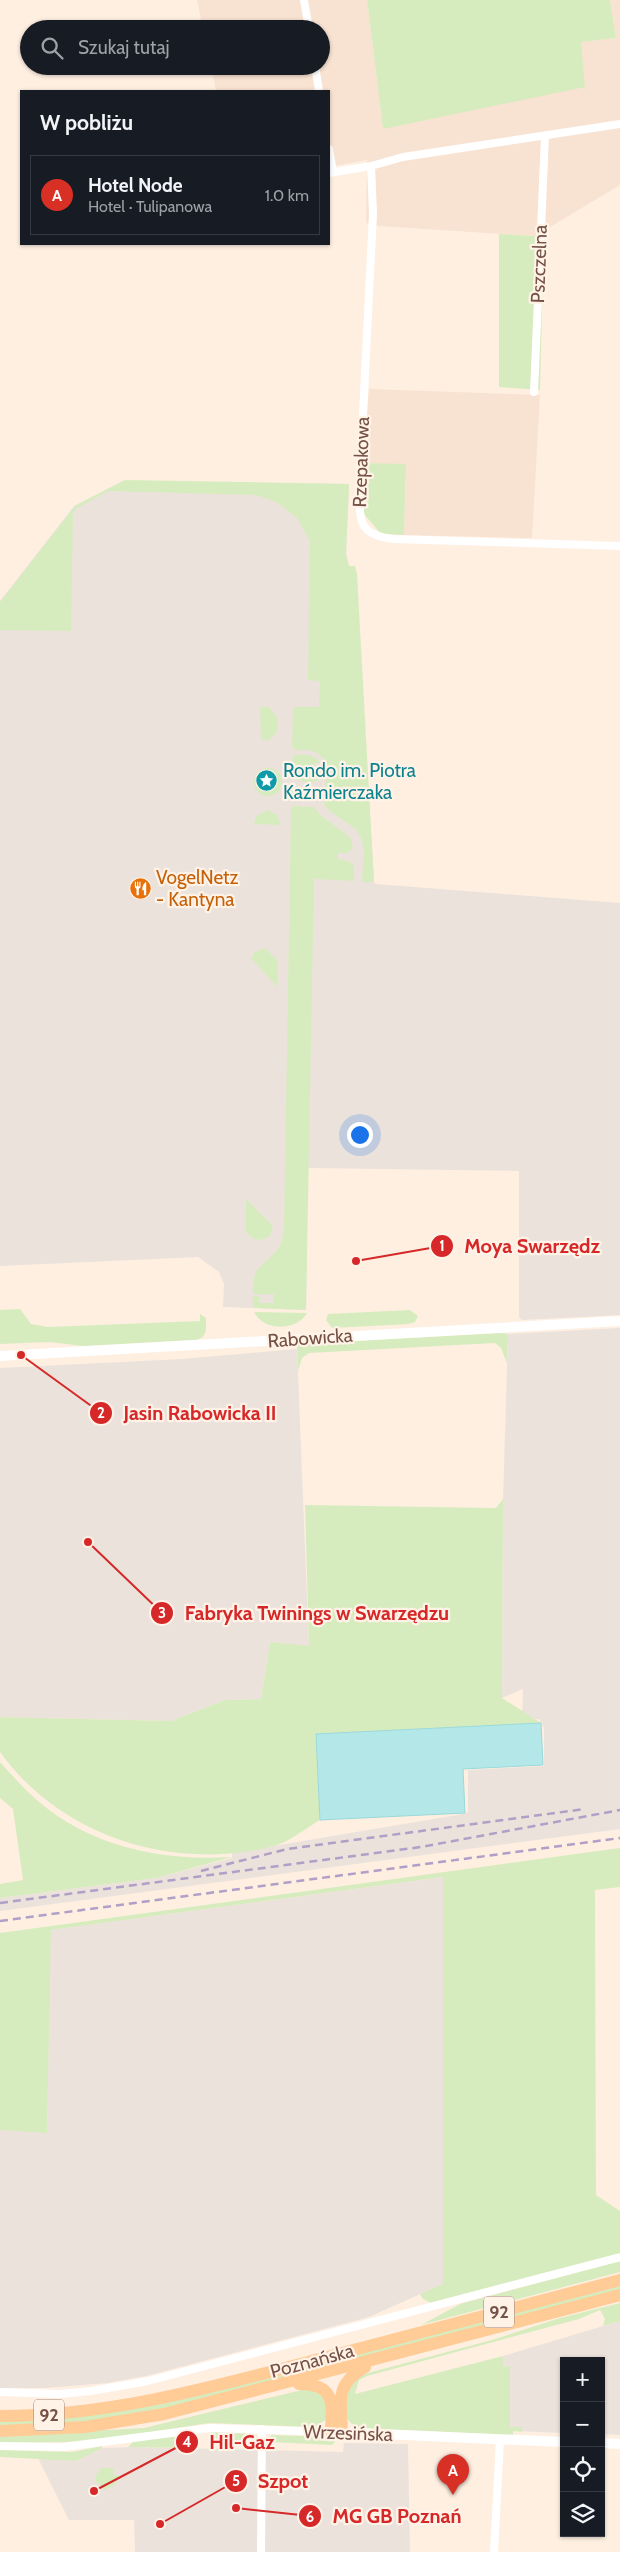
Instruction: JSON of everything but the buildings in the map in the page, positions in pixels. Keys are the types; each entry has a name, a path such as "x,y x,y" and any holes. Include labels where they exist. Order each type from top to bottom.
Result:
{"main road":[{"name":"Poznańska","path":"0,2416 43,2416 98,2411 185,2394 620,2280"},
{"name":"Poznańska","path":"0,2431 62,2429 117,2423 191,2408 620,2295"},
{"path":"337,2432 342,2388 351,2375 375,2360"},
{"path":"282,2385 315,2384 326,2391 332,2402 337,2432"}],"street":[{"path":"304,0 307,20"},
{"path":"316,75 319,90"},
{"path":"331,172 371,166 402,157 620,124"},
{"name":"Pszczelna","path":"534,392 544,136"},
{"name":"Rzepakowa","path":"371,166 373,214 360,476 360,521 366,530 378,537 393,539 620,546"},
{"name":"Rabowicka","path":"0,1356 620,1321"},
{"path":"0,2392 75,2392 148,2381 620,2257"},
{"name":"Wrzesińska","path":"0,2446 64,2446 133,2439 205,2428 560,2442"},
{"path":"261,2552 262,2429"},
{"path":"494,2552 500,2439"},
{"path":"605,2443 620,2444"}],"shaded area":[{"path":"197,0 367,0 383,129 581,42 616,38 610,0 620,0 620,185 535,236 379,226 366,223 367,160 330,167 330,90 216,90 213,75 330,75 330,20 201,20"},
{"path":"369,389 540,395 532,538 404,535 406,465 363,463"},
{"path":"123,481 349,484 346,554 349,566 355,566 374,882 376,884 620,903 620,1315 522,1320 519,1317 519,1171 308,1168 306,1310 223,1307 224,1284 219,1272 198,1257 0,1266 0,601 74,506"},
{"path":"620,1328 620,1829 0,1911 0,1898 156,1878 232,1858 232,1853 463,1814 468,1812 468,1770 544,1766 544,1728 539,1719 522,1720 523,1689 502,1698 503,1499 508,1334"},
{"path":"297,1349 309,1647 270,1642 261,1699 225,1700 171,1721 0,1717 0,1368 182,1359"},
{"path":"443,1877 443,2284 369,2317 146,2376 107,2383 45,2388 0,2388 0,2130 47,2132 50,1930"},
{"path":"620,2321 620,2435 605,2434 605,2357 560,2357 560,2433 513,2431 510,2427 509,2365 503,2367 503,2356"},
{"path":"344,2443 408,2444 410,2552 135,2552 134,2520 69,2520 38,2458 76,2461 100,2448 134,2447 343,2452"}],"green space":[{"path":"367,0 610,0 616,38 581,42 585,87 383,129"},
{"path":"544,231 540,390 499,387 499,234 535,236"},
{"path":"363,463 406,464 404,535 381,534 364,514"},
{"path":"125,480 349,484 346,554 349,566 355,566 357,574 374,882 362,882 364,852 361,838 356,829 328,810 324,804 326,764 323,759 313,751 295,750 292,747 293,709 295,707 319,707 320,681 308,680 310,541 297,518 276,502 256,495 109,491 77,508 73,513 71,631 0,630 0,602 75,506"},
{"path":"260,707 269,707 278,719 277,732 269,740 262,740 261,737"},
{"path":"293,755 308,755 318,760 320,763 314,763 314,767 318,768 317,781 311,783 298,780 296,763 292,763"},
{"path":"268,768 278,772 282,782 278,792 268,796 258,792 254,782 258,772"},
{"path":"291,789 311,789 311,795 319,795 311,801 293,801"},
{"path":"293,806 314,807 320,815 350,837 353,848 347,853 338,853 338,859 349,861 354,866 354,881 314,879 306,1310 253,1308 253,1296 259,1296 259,1303 274,1303 274,1294 253,1294 254,1282 257,1270 279,1248 284,1228 291,808"},
{"path":"268,810 277,815 281,825 254,824 256,816"},
{"path":"265,948 278,961 277,987 251,958 255,952"},
{"path":"246,1199 273,1226 270,1236 256,1240 246,1231"},
{"path":"20,1309 31,1324 48,1327 200,1321 200,1314 206,1318 206,1329 203,1337 196,1340 83,1346 49,1342 0,1344 0,1310"},
{"path":"410,1310 418,1316 415,1322 409,1324 332,1328 326,1320 328,1314"},
{"path":"254,1312 307,1313 296,1323 280,1327 265,1323"},
{"path":"508,1334 507,1363 501,1348 495,1343 309,1353 302,1358 298,1371 297,1344"},
{"path":"503,1499 502,1698 541,1723 316,1734 320,1820 280,1844 236,1853 198,1854 159,1850 122,1841 87,1826 54,1806 25,1782 0,1752 0,1717 171,1721 225,1700 261,1699 270,1642 309,1646 305,1505 496,1508"},
{"path":"0,1762 38,1801 59,1817 105,1840 130,1848 180,1857 232,1857 156,1878 0,1898 0,1884 23,1880 13,1809 0,1798"},
{"path":"620,1848 620,1887 595,1890 596,2195 620,2211 620,2257 432,2304 422,2298 420,2294 443,2284 443,1877 51,1930 47,2133 0,2130 0,1933"},
{"path":"620,2261 620,2272 421,2325 460,2304"},
{"path":"620,2284 620,2291 194,2402 102,2420 0,2427 0,2421 48,2420"},
{"path":"620,2303 620,2321 603,2326 605,2319 600,2310 579,2319 367,2376 359,2380 355,2394 503,2356 503,2367 510,2365 510,2427 522,2427 522,2432 513,2431 513,2435 371,2429 352,2424 348,2419 345,2407 351,2381 368,2373 492,2340 560,2318"},
{"path":"310,2388 325,2397 327,2419 314,2427 209,2423 133,2435 67,2442 0,2443 0,2436 144,2428"},
{"path":"211,2432 255,2434 257,2439 251,2441 212,2439 209,2436"},
{"path":"185,2435 190,2437 192,2448 128,2447 134,2441"},
{"path":"272,2435 333,2437 335,2442 332,2445 271,2442 267,2438"},
{"path":"102,2446 102,2448 76,2461 0,2457 0,2450 72,2452"},
{"path":"101,2468 113,2468 113,2475 119,2476 114,2485 104,2490 96,2481 96,2475"}],"water":[{"path":"541,1723 543,1765 463,1769 465,1813 320,1820 316,1734"}],"railway":[{"path":"201,1871 287,1849 585,1809"},
{"path":"0,1903 421,1847 620,1810"},
{"path":"0,1921 620,1838"}],"place":[{"name":"Rondo im. Piotra Kaźmierczaka","path":"267,781"},
{"name":"VogelNetz - Kantyna","path":"140,888"},
{"name":"Moya Swarzędz","path":"356,1261"},
{"name":"Jasin Rabowicka II","path":"21,1355"},
{"name":"Fabryka Twinings w Swarzędzu","path":"88,1542"},
{"name":"Hil-Gaz","path":"94,2491"},
{"name":"Hotel Node","path":"453,2495"},
{"name":"MG GB Poznań","path":"236,2508"},
{"name":"Szpot","path":"160,2524"}]}
